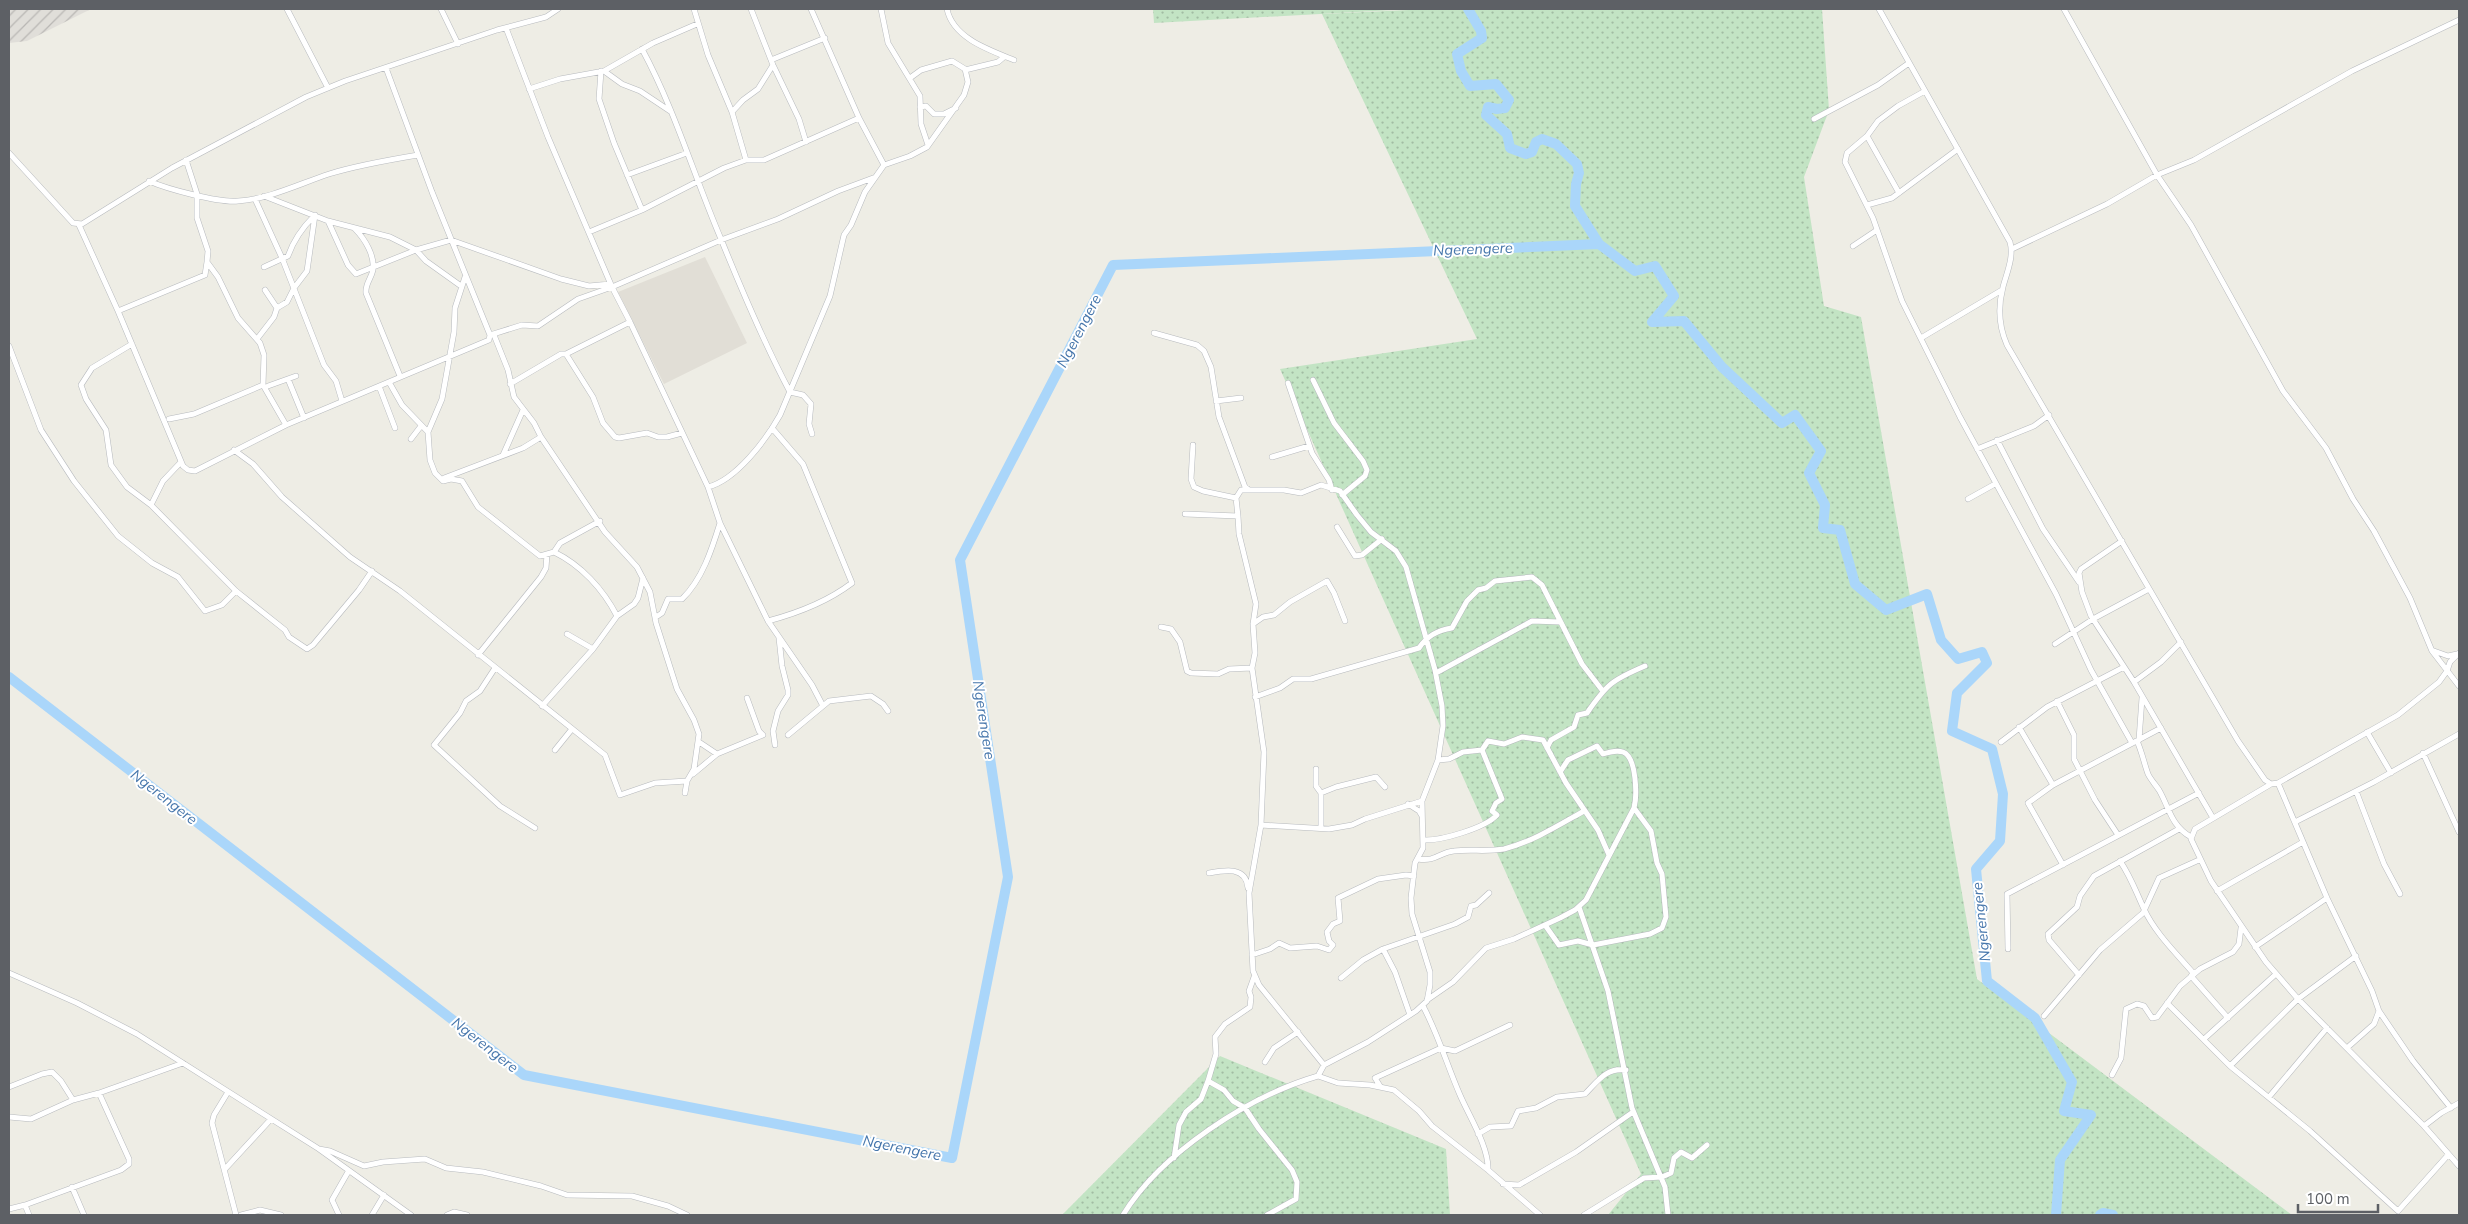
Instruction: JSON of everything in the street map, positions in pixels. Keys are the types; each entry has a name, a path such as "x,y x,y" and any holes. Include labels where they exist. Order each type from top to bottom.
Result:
{"street":[{"path":"287,9 328,88"},
{"path":"441,9 458,44"},
{"path":"9,153 60,210 73,223 79,225 94,218 149,181 186,160 328,88 506,28 546,17 558,9"},
{"path":"694,9 697,24 732,112 746,160"},
{"path":"751,9 772,63 799,119 806,142"},
{"path":"811,9 859,118 884,165"},
{"path":"881,9 888,43 920,96 922,128 928,145"},
{"path":"947,9 950,19 962,34 1004,57 1014,60"},
{"path":"1879,9 2004,231 2012,249 2000,306 2003,336 2238,741 2265,780 2271,784"},
{"path":"2064,9 2157,175 2191,225 2283,390 2326,448 2353,499 2374,530 2410,598 2431,649 2459,686"},
{"path":"2012,249 2107,204 2157,175 2194,160 2352,71 2459,20"},
{"path":"529,89 560,79 602,71 642,49 697,24"},
{"path":"506,28 529,89 611,286 708,487 720,523 768,622 812,685 823,706"},
{"path":"732,112 743,100 758,90 772,63 825,38"},
{"path":"642,49 665,93 670,111 721,240 790,392"},
{"path":"966,70 998,62 1004,57"},
{"path":"708,487 726,480 772,428 790,392 830,296 844,235 873,178 884,165 918,153 928,145 956,108 967,87 966,70 958,64 948,61 921,70 910,78"},
{"path":"1814,119 1878,85 1909,63"},
{"path":"386,68 465,277 508,370 514,397 534,423 541,437 600,521 605,532 630,557 644,578 650,592 676,689 694,720 699,742 692,775"},
{"path":"602,71 622,84 640,91 670,111"},
{"path":"602,71 599,100 626,175 642,210"},
{"path":"1925,91 1898,106 1878,121 1867,136 1847,153 1845,158 1877,230 1902,301 1995,484 2056,594 2097,682 2136,741 2145,757 2149,775 2160,792 2166,810 2179,829 2191,837 2199,860 2217,891 2241,928 2276,974 2298,999 2348,1047 2424,1126 2459,1166"},
{"path":"920,107 926,106 932,112 939,114 956,108"},
{"path":"588,232 642,210 698,180 746,160 764,160 859,118"},
{"path":"1867,136 1899,193"},
{"path":"1867,205 1886,202 1958,149"},
{"path":"626,175 687,153"},
{"path":"149,181 165,188 235,202 255,199 351,168 418,155"},
{"path":"118,311 205,276 208,251 198,218 197,194 186,160"},
{"path":"79,225 118,311 181,462 188,470 195,471 286,425 489,340 492,335 522,325 538,326 578,299 721,240 778,219 838,190 873,178"},
{"path":"263,196 328,221 390,237 416,250 426,261 461,286"},
{"path":"255,199 294,288 324,365 336,381 342,401"},
{"path":"264,267 288,256 292,243 314,215"},
{"path":"256,339 274,318 277,308 287,302 306,271 314,215"},
{"path":"328,221 348,264 356,274 373,269 416,250 451,240 562,279 589,286 611,286"},
{"path":"355,229 366,242 373,269 366,287 366,293 400,376"},
{"path":"1853,246 1877,230"},
{"path":"207,262 218,277 238,318 256,339 264,355 266,385 286,425"},
{"path":"465,277 454,308 454,332 442,399 428,432 430,460 436,473 443,481 451,479 462,481 478,507 540,556 554,552 563,556 594,581 609,600 618,616"},
{"path":"265,290 277,308"},
{"path":"1921,338 2002,290"},
{"path":"510,384 561,354 566,354 630,322"},
{"path":"1154,333 1202,349 1210,364 1223,428 1245,487 1248,489"},
{"path":"132,344 92,368 81,385 86,399 106,430 111,465 127,487 151,506 236,591 285,630 289,637 307,649 313,645 359,590 372,571"},
{"path":"9,346 41,430 74,481 118,536 152,563 178,577 204,611 222,605 236,591"},
{"path":"566,354 593,397 603,423 614,437 619,438 647,433 658,437 667,437 682,433"},
{"path":"169,420 194,414 266,385 296,376"},
{"path":"288,379 304,418"},
{"path":"1313,380 1334,423 1363,461 1367,470 1365,476 1342,495"},
{"path":"389,382 402,405 428,432"},
{"path":"1288,383 1309,446 1329,480 1332,490"},
{"path":"379,386 395,428"},
{"path":"790,392 803,395 811,404 809,424 812,434"},
{"path":"1216,400 1241,398"},
{"path":"503,455 523,410"},
{"path":"1977,449 2034,426 2049,415"},
{"path":"411,439 421,426"},
{"path":"768,622 794,614 823,601 852,583 803,464 772,428"},
{"path":"441,479 503,455 541,437"},
{"path":"1997,440 2043,529 2080,583"},
{"path":"1193,445 1191,479 1194,487 1203,491 1236,498"},
{"path":"1272,457 1309,446"},
{"path":"234,450 253,464 282,497 307,521 350,557 400,591 605,755 620,795 655,783 687,781"},
{"path":"151,506 162,481 181,462"},
{"path":"1968,499 1995,484"},
{"path":"1249,894 1261,824 1264,752 1252,668 1255,653 1253,624 1256,604 1240,534 1236,498 1241,490 1284,490 1301,493 1321,485 1340,491 1356,515 1396,551 1406,567 1436,674 1443,726 1438,760 1422,801 1424,819 1423,848 1414,863 1410,898 1418,936 1430,972 1427,1001"},
{"path":"1185,514 1238,516"},
{"path":"554,552 560,543 600,521"},
{"path":"656,617 662,613 668,599 682,599 694,585 710,552 720,523"},
{"path":"1338,527 1343,539 1357,556 1362,555 1382,539"},
{"path":"2122,541 2081,569 2079,574 2080,583 2093,619 2134,682 2213,818"},
{"path":"478,655 541,577 546,568 547,554"},
{"path":"1255,697 1280,688 1293,679 1310,679 1419,648 1426,637 1442,629 1452,628 1467,601 1478,590 1486,588 1495,581 1508,578 1532,577 1536,579 1582,664 1602,690"},
{"path":"542,706 593,649 618,616 634,604 638,598 644,578"},
{"path":"1253,624 1263,617 1274,615 1290,602 1327,581 1345,621"},
{"path":"2055,644 2093,619 2149,589"},
{"path":"1436,674 1532,621 1560,622"},
{"path":"1161,628 1171,629 1177,634 1187,671 1191,673 1218,674 1229,669 1252,668"},
{"path":"567,634 593,649"},
{"path":"775,745 773,731 778,711 788,695 779,637"},
{"path":"2134,682 2161,662 2181,642"},
{"path":"2431,649 2448,656 2458,653"},
{"path":"2191,837 2195,829 2213,818 2398,715 2439,682 2447,671 2450,662 2458,653"},
{"path":"1482,750 1488,741 1504,744 1522,737 1551,740 1574,727 1578,715 1587,712 1602,690 1618,678 1645,666"},
{"path":"2001,742 2057,701 2124,667"},
{"path":"495,668 480,691 466,701 460,713 434,745 500,806 535,828"},
{"path":"788,735 829,701 871,696 883,704 888,711"},
{"path":"2136,741 2142,697"},
{"path":"684,793 687,781 692,775 717,754 763,734 759,731 747,698"},
{"path":"2057,701 2074,735 2073,755 2080,772 2118,835"},
{"path":"2019,727 2053,785"},
{"path":"2063,865 2028,805 2029,801 2053,785 2160,728"},
{"path":"555,750 572,729"},
{"path":"2367,732 2391,773"},
{"path":"2295,822 2391,773 2459,734"},
{"path":"1543,740 1560,772 1598,830 1609,855"},
{"path":"1548,748 1551,740"},
{"path":"699,742 717,754"},
{"path":"1318,1076 1324,1065 1368,1042 1423,1006 1453,982 1486,948 1545,925 1579,907 1586,900 1634,808 1637,795 1634,775 1630,758 1625,753 1618,751 1604,754 1597,746 1568,760 1560,772"},
{"path":"1438,760 1449,759 1463,752 1482,750"},
{"path":"1423,840 1432,841 1486,824 1497,814 1492,811 1496,803 1502,799 1482,750"},
{"path":"2423,753 2459,832"},
{"path":"1316,769 1316,786 1321,793 1321,828"},
{"path":"1321,793 1336,787 1376,777 1385,787"},
{"path":"2278,782 2327,898 2356,956 2379,1011 2414,1061 2451,1108"},
{"path":"2356,791 2384,864 2400,894"},
{"path":"2008,949 2007,894 2199,793"},
{"path":"1261,824 1321,828 1352,825 1408,804 1422,801"},
{"path":"1408,804 1420,810 1424,819"},
{"path":"1545,925 1560,945 1578,941 1593,945 1650,934 1664,925 1666,917 1662,874 1657,863 1653,840 1647,824 1634,808"},
{"path":"1418,859 1440,857 1446,852 1478,852 1505,848 1542,834 1584,811"},
{"path":"2078,976 2049,940 2048,934 2077,907 2080,896 2094,876 2179,829"},
{"path":"2217,891 2303,842"},
{"path":"2044,1016 2100,950 2143,913 2160,878 2199,860"},
{"path":"2120,861 2135,884 2144,909 2155,928 2228,1018"},
{"path":"1174,1158 1179,1125 1186,1112 1201,1099 1208,1081 1216,1054 1215,1037 1225,1024 1250,1007 1251,998 1249,991 1254,977 1248,883 1237,871 1228,869 1209,873"},
{"path":"1252,954 1270,949 1279,942 1290,948 1317,946 1329,950 1333,946 1329,941 1328,932 1332,924 1340,921 1338,898 1378,879 1406,875 1414,876"},
{"path":"1341,978 1362,960 1382,949 1468,917 1471,906 1476,905 1489,893"},
{"path":"2255,947 2327,898"},
{"path":"1579,907 1608,991 1626,1070 1633,1112 1666,1189 1665,1204 1668,1215"},
{"path":"2112,1075 2120,1061 2126,1009 2132,1005 2144,1006 2154,1018 2192,975 2233,952 2239,944 2241,928"},
{"path":"1382,949 1395,972 1410,1015"},
{"path":"2230,1066 2298,999 2356,956"},
{"path":"9,973 115,1022 319,1149 348,1172 411,1215"},
{"path":"2204,1039 2276,974"},
{"path":"1254,977 1324,1065"},
{"path":"2168,1003 2230,1066 2310,1131 2398,1211 2448,1155"},
{"path":"1423,1006 1478,1134 1488,1170"},
{"path":"2348,1047 2374,1024 2379,1011"},
{"path":"1380,1086 1376,1078 1441,1048 1455,1051 1510,1025"},
{"path":"2268,1097 2327,1028"},
{"path":"1265,1062 1274,1048 1298,1032"},
{"path":"9,1117 31,1119 73,1100 99,1093 183,1063"},
{"path":"1478,1134 1490,1127 1511,1126 1518,1111 1536,1108 1557,1097 1586,1094 1594,1082 1604,1075 1619,1069 1626,1070"},
{"path":"9,1087 52,1072 61,1081 73,1100"},
{"path":"1123,1215 1142,1189 1174,1158 1219,1124 1271,1094 1318,1076 1338,1083 1380,1086 1398,1094 1419,1111 1432,1126 1488,1170 1540,1215"},
{"path":"1208,1081 1224,1090 1233,1100 1245,1108 1259,1130 1292,1170 1297,1182 1298,1195 1294,1202 1267,1215"},
{"path":"228,1092 212,1120 226,1169 236,1215"},
{"path":"9,1209 121,1170 129,1162 99,1093"},
{"path":"2424,1126 2459,1103"},
{"path":"1503,1184 1519,1186 1576,1152 1633,1112"},
{"path":"226,1169 271,1119"},
{"path":"1584,1215 1644,1178 1662,1177 1671,1173 1674,1158 1681,1152 1692,1158 1707,1145"},
{"path":"319,1149 330,1151 358,1165 368,1166 382,1162 425,1159 446,1168 483,1172 567,1194 632,1196 668,1206 687,1215"},
{"path":"355,1175 358,1165"},
{"path":"338,1215 332,1200 348,1172"},
{"path":"72,1187 84,1215"},
{"path":"372,1215 384,1195"},
{"path":"25,1205 28,1215"},
{"path":"241,1215 260,1210 281,1215"},
{"path":"447,1215 454,1212 467,1215"}],"shaded area":[{"path":"9,9 91,9 27,41 9,43"},
{"path":"705,257 747,343 664,384 618,292"}],"green space":[{"path":"1153,9 1412,9 1154,23"},
{"path":"1430,9 1822,9 1829,110 1804,177 1824,306 1861,317 1977,979 2292,1215 1608,1215 1641,1174 1280,369 1477,339 1322,14"},
{"path":"1220,1056 1446,1149 1450,1215 1062,1215"}],"waterway":[{"path":"1468,9 1481,31 1482,38 1457,54 1461,71 1470,86 1496,84 1509,100 1505,108 1488,107 1486,115 1507,134 1510,148 1526,154 1532,152 1536,142 1542,139 1556,144 1577,164 1579,173 1576,184 1575,206 1599,244"},
{"name":"Ngerengere","path":"9,677 524,1075 952,1158 1008,877 960,560 1113,265 1599,244 1635,271 1655,266 1674,296 1652,322 1684,321 1722,367 1782,423 1795,415 1821,451 1809,473 1825,505 1823,528 1840,530 1855,584 1886,610 1927,594 1941,640 1958,659 1982,652 1987,663 1957,693 1952,731 1992,749 2003,794 2000,841 1976,869 1987,981 2035,1018 2072,1082 2064,1111 2091,1115 2060,1160 2056,1215"},
{"name":"Ngerengere","path":"2100,1215 2103,1213 2113,1215"}]}
